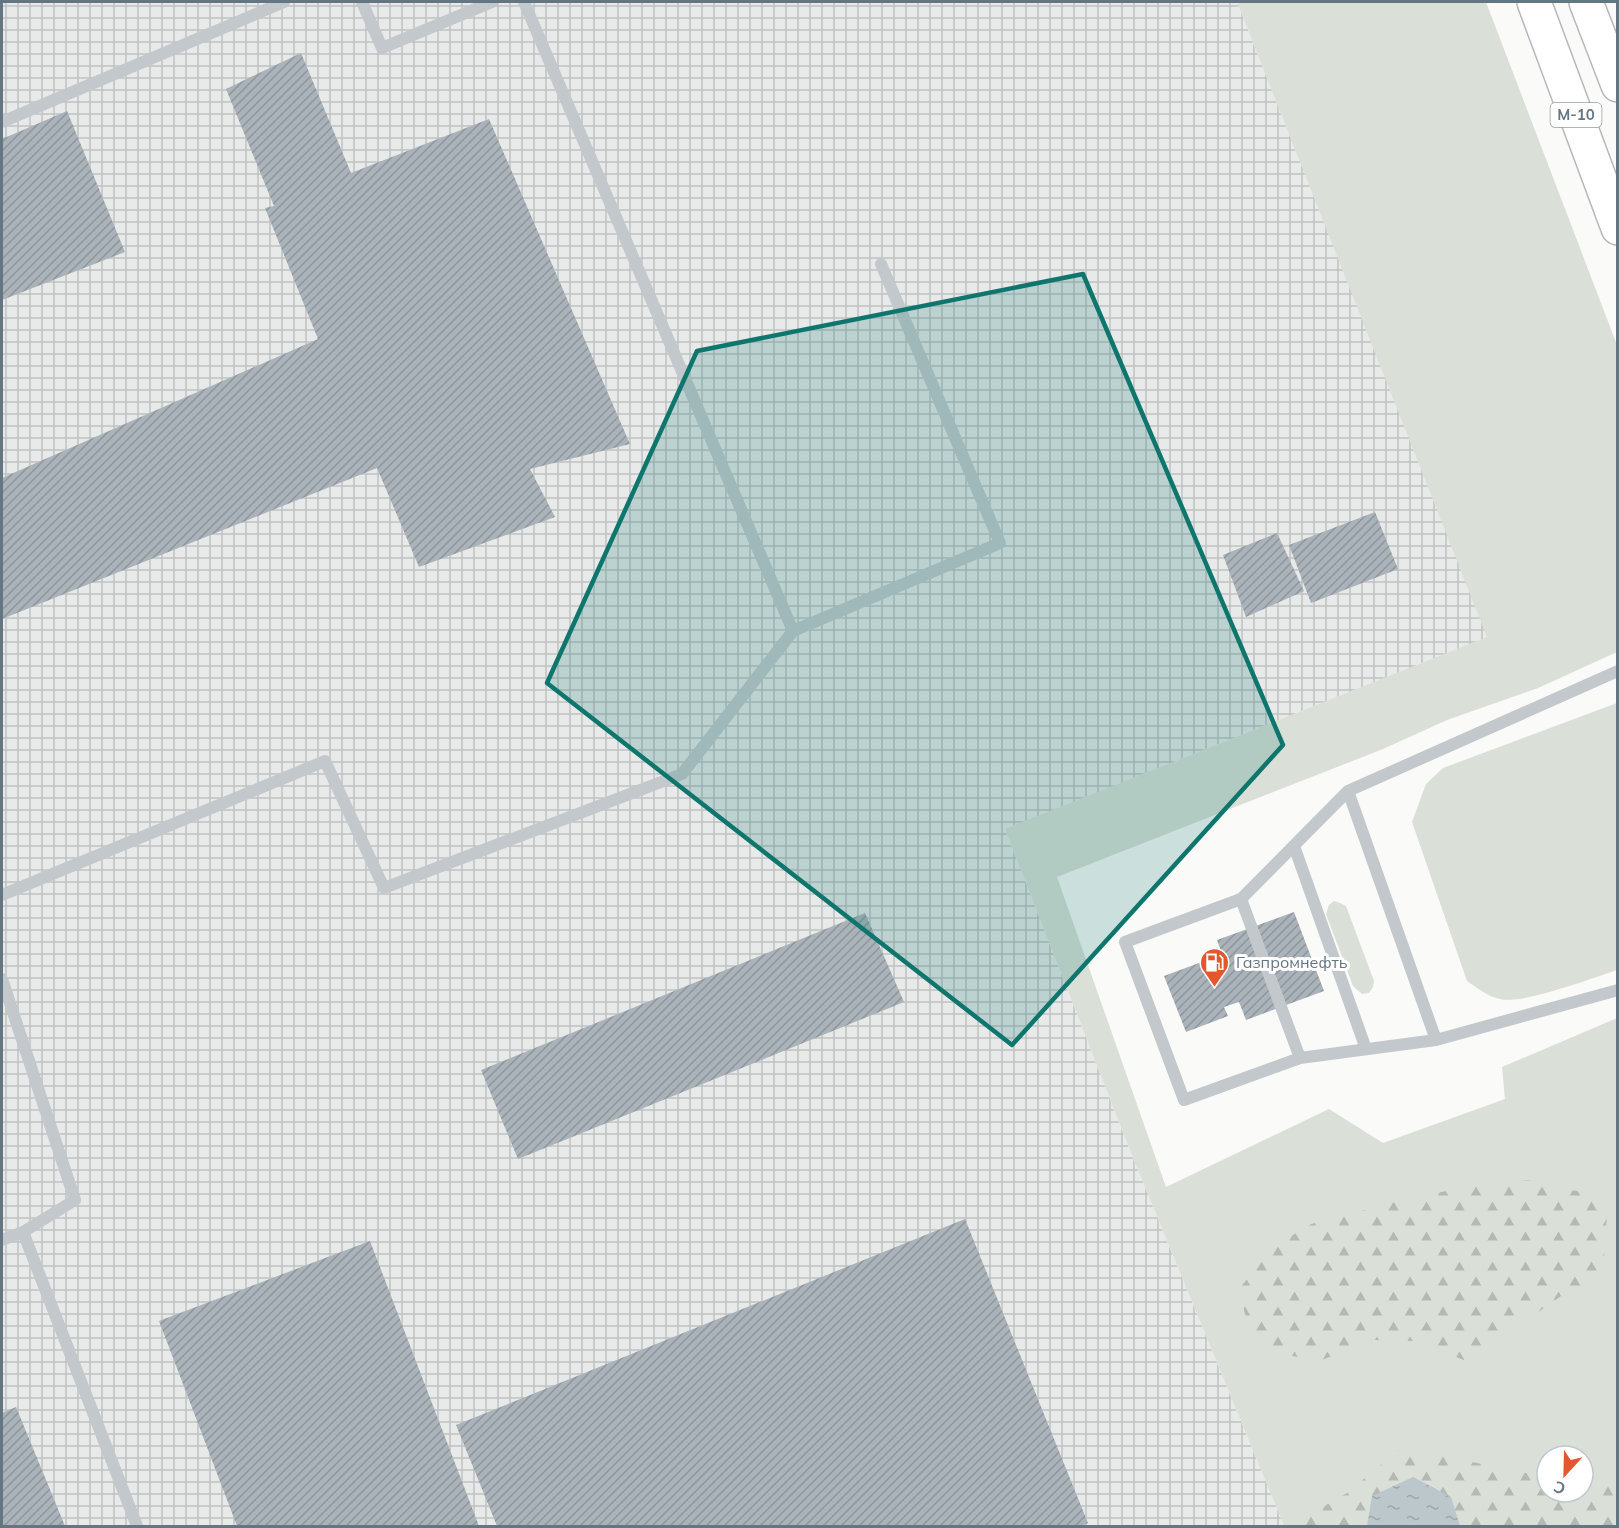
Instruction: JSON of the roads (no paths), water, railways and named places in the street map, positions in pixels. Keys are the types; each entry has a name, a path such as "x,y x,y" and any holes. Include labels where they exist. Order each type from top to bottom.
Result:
{"highway":[{"name":"М-10","path":"1534,2 1617,228"},
{"name":"М-10","path":"1586,2 1617,85"}],"lane":[{"path":"2,122 284,2"},
{"path":"362,2 382,48 492,2"},
{"path":"524,2 793,631"},
{"path":"2,895 325,761 384,888 682,774 793,631 1000,543 881,264"},
{"path":"1617,671 1347,791 1241,899 1125,942 1184,1100 1300,1058 1436,1040 1617,990"},
{"path":"1347,791 1436,1040"},
{"path":"1294,846 1366,1049"},
{"path":"1241,899 1300,1058"},
{"path":"2,979 75,1200 24,1232 2,1240"},
{"path":"24,1232 137,1527"}],"water":[{"path":"1413,1477 1451,1497 1460,1526 1367,1526 1372,1496"}],"place":[{"name":"Газпромнефть","path":"1215,988"}]}
